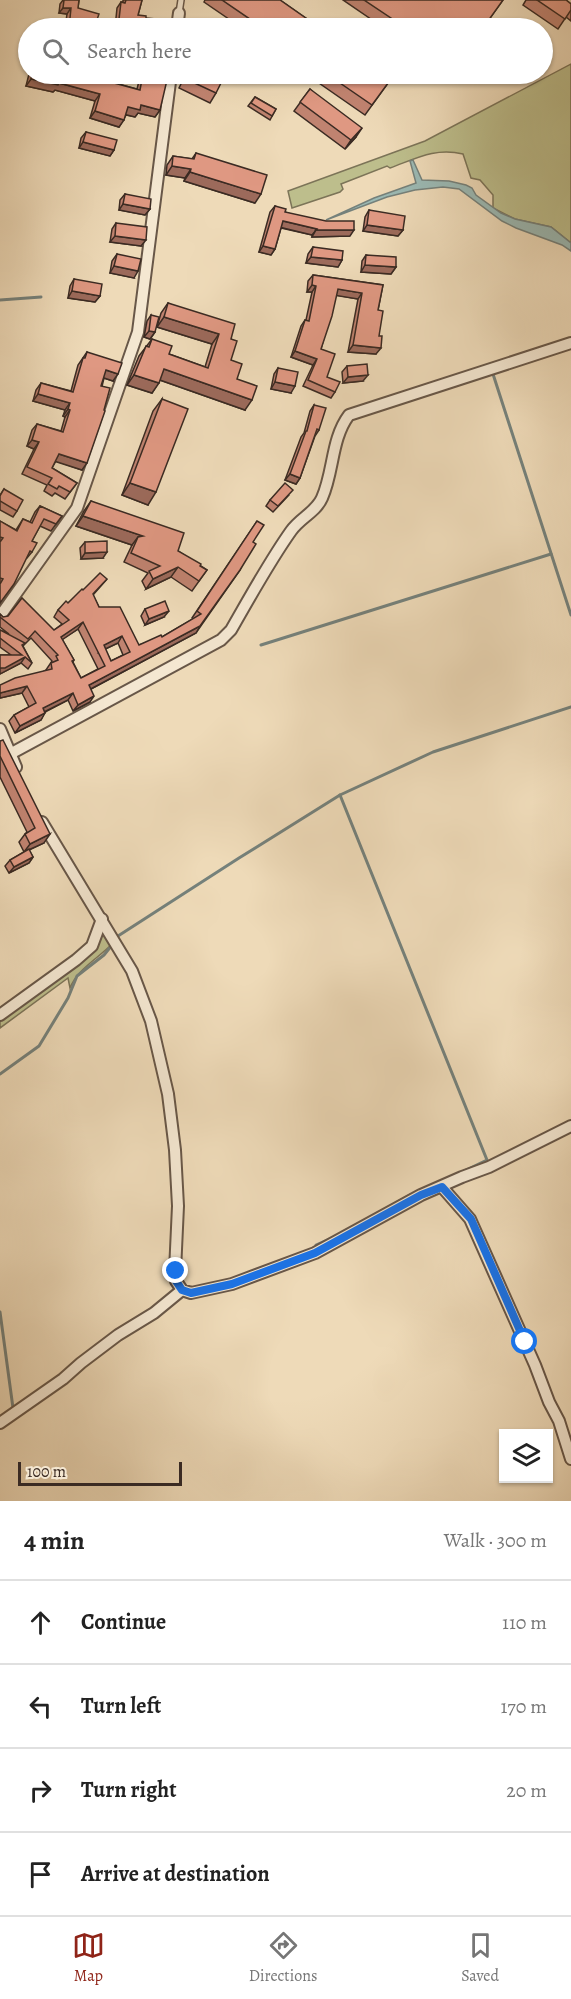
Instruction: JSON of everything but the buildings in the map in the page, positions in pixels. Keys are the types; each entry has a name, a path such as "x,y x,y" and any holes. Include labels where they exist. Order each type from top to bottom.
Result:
{"street":[{"path":"178,18 179,13"},
{"path":"0,616 77,508 138,332 170,84"},
{"path":"10,754 221,640 231,630 292,530 313,511 321,500 334,449 349,415 571,344"},
{"path":"0,729 18,774"},
{"path":"39,816 132,971 148,1011 173,1123 178,1206 176,1281 182,1290 191,1293 232,1284 315,1253 421,1195 489,1167 571,1126"},
{"path":"0,1015 92,946 102,919"},
{"path":"442,1187 471,1219 559,1421 571,1459"},
{"path":"0,1423 53,1386 118,1335 154,1313 182,1290"}],"lane":[{"path":"179,13 181,0"}],"green space":[{"path":"571,64 571,243 551,227 515,219 493,208 493,195 480,180 471,178 463,154 453,152 434,153 390,168 387,166 341,184 343,189 340,192 292,208 288,191 425,141 533,84 553,84 553,73"},
{"path":"103,931 113,943 83,969 70,988 68,978 0,1028 0,1018 91,951 101,939"}],"water":[{"path":"413,160 422,180 449,181 466,185 501,213 515,219 551,227 571,243 571,251 562,245 502,221 459,189 443,187 415,190 387,197 326,220 374,198 416,183 410,161"}],"waterway":[{"path":"0,300 41,297"},
{"path":"493,374 571,615"},
{"path":"261,645 551,554"},
{"path":"118,936 340,795 433,752 571,707"},
{"path":"340,795 487,1160 462,1172"},
{"path":"0,1074 39,1046 68,998 77,976 104,955 112,945"},
{"path":"376,1214 410,1195"},
{"path":"316,1245 334,1237"},
{"path":"0,1312 13,1408"}],"route":[{"path":"176,1271 176,1281 182,1290 191,1293 232,1284 315,1253 421,1195 442,1187 471,1219 525,1342"}]}
